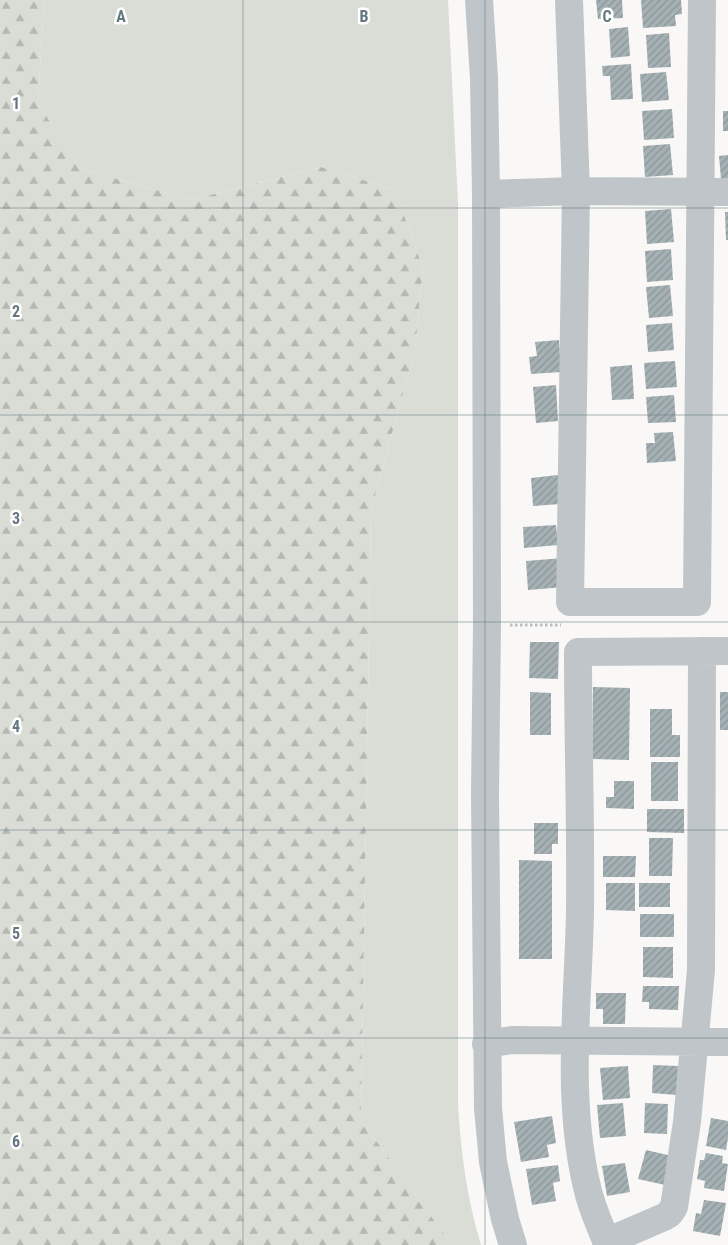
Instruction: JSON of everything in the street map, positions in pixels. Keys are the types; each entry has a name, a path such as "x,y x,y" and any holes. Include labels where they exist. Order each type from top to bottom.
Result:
{"street":[{"path":"479,0 484,78 486,194 486,1044 492,1162 513,1245"},
{"path":"569,0 576,191 570,602 697,602 702,0"},
{"path":"486,194 576,191 728,192"},
{"path":"715,651 701,970 687,1122 674,1207 664,1217 607,1243 590,1196 581,1152 576,1105 575,1040 580,913 578,652 715,651"},
{"path":"486,1044 512,1040 694,1040 728,1042"}],"green space":[{"path":"0,0 44,0 38,103 79,168 191,200 321,167 395,190 423,268 415,350 371,510 361,1120 452,1245 0,1245"},
{"path":"44,0 448,0 458,204 458,1105 465,1176 481,1245 452,1245 361,1120 371,510 415,350 423,268 395,190 321,167 191,200 79,168 38,103"}],"building":[{"path":"596,0 622,0 623,18 598,19"},
{"path":"641,0 681,0 682,14 675,15 676,26 643,28"},
{"path":"628,27 630,56 611,58 609,29"},
{"path":"669,33 671,67 648,68 646,35"},
{"path":"631,64 633,99 611,100 610,76 603,76 602,66"},
{"path":"666,72 669,100 642,102 640,74"},
{"path":"672,109 674,138 644,140 642,111"},
{"path":"723,111 728,111 728,131 723,131"},
{"path":"670,144 673,175 645,177 643,146"},
{"path":"728,155 728,178 721,179 719,156"},
{"path":"671,209 674,242 647,244 645,211"},
{"path":"725,212 728,212 728,240 726,240"},
{"path":"671,249 673,280 647,282 645,251"},
{"path":"670,285 673,316 649,318 646,287"},
{"path":"672,323 674,350 648,352 646,325"},
{"path":"559,340 561,372 531,374 529,357 537,356 535,342"},
{"path":"675,361 677,387 646,389 644,363"},
{"path":"632,365 634,399 612,400 610,367"},
{"path":"556,385 558,421 536,423 533,387"},
{"path":"674,395 676,422 648,423 646,397"},
{"path":"673,432 676,461 647,463 646,443 655,443 654,433"},
{"path":"558,475 560,504 533,506 531,478"},
{"path":"556,525 558,545 524,548 523,527"},
{"path":"563,558 565,587 528,590 526,561"},
{"path":"530,642 559,642 558,679 529,678"},
{"path":"593,687 630,688 629,760 592,759"},
{"path":"530,692 551,693 551,735 530,735"},
{"path":"720,692 728,692 728,730 720,730"},
{"path":"650,709 672,709 672,735 680,735 680,757 650,757"},
{"path":"651,762 678,762 678,801 651,801"},
{"path":"614,781 634,781 634,809 606,808 606,797 614,797"},
{"path":"647,809 684,809 684,833 647,832"},
{"path":"534,823 558,823 558,844 552,844 552,854 534,854"},
{"path":"649,838 673,838 672,876 649,876"},
{"path":"603,856 636,856 635,877 603,877"},
{"path":"519,860 552,861 552,959 519,959"},
{"path":"606,883 635,883 635,911 606,910"},
{"path":"639,883 670,883 670,907 639,907"},
{"path":"640,914 674,914 674,937 640,937"},
{"path":"643,947 673,947 673,978 643,977"},
{"path":"643,986 679,986 678,1010 649,1009 649,1002 642,1002"},
{"path":"596,993 626,993 625,1024 603,1024 603,1009 596,1009"},
{"path":"653,1065 678,1066 677,1095 652,1093"},
{"path":"628,1066 630,1098 603,1100 600,1068"},
{"path":"623,1103 626,1136 600,1138 597,1105"},
{"path":"645,1103 668,1104 667,1134 644,1133"},
{"path":"552,1116 556,1143 547,1145 549,1157 521,1162 514,1122"},
{"path":"711,1118 728,1121 726,1150 706,1146"},
{"path":"646,1150 672,1156 665,1185 638,1179"},
{"path":"706,1153 723,1156 722,1163 728,1164 724,1191 704,1188 705,1181 697,1179 700,1160 704,1160"},
{"path":"625,1163 630,1192 607,1196 602,1166"},
{"path":"558,1165 560,1181 553,1183 556,1201 532,1205 526,1169"},
{"path":"704,1200 726,1203 720,1236 693,1231 696,1213 701,1214"}]}
